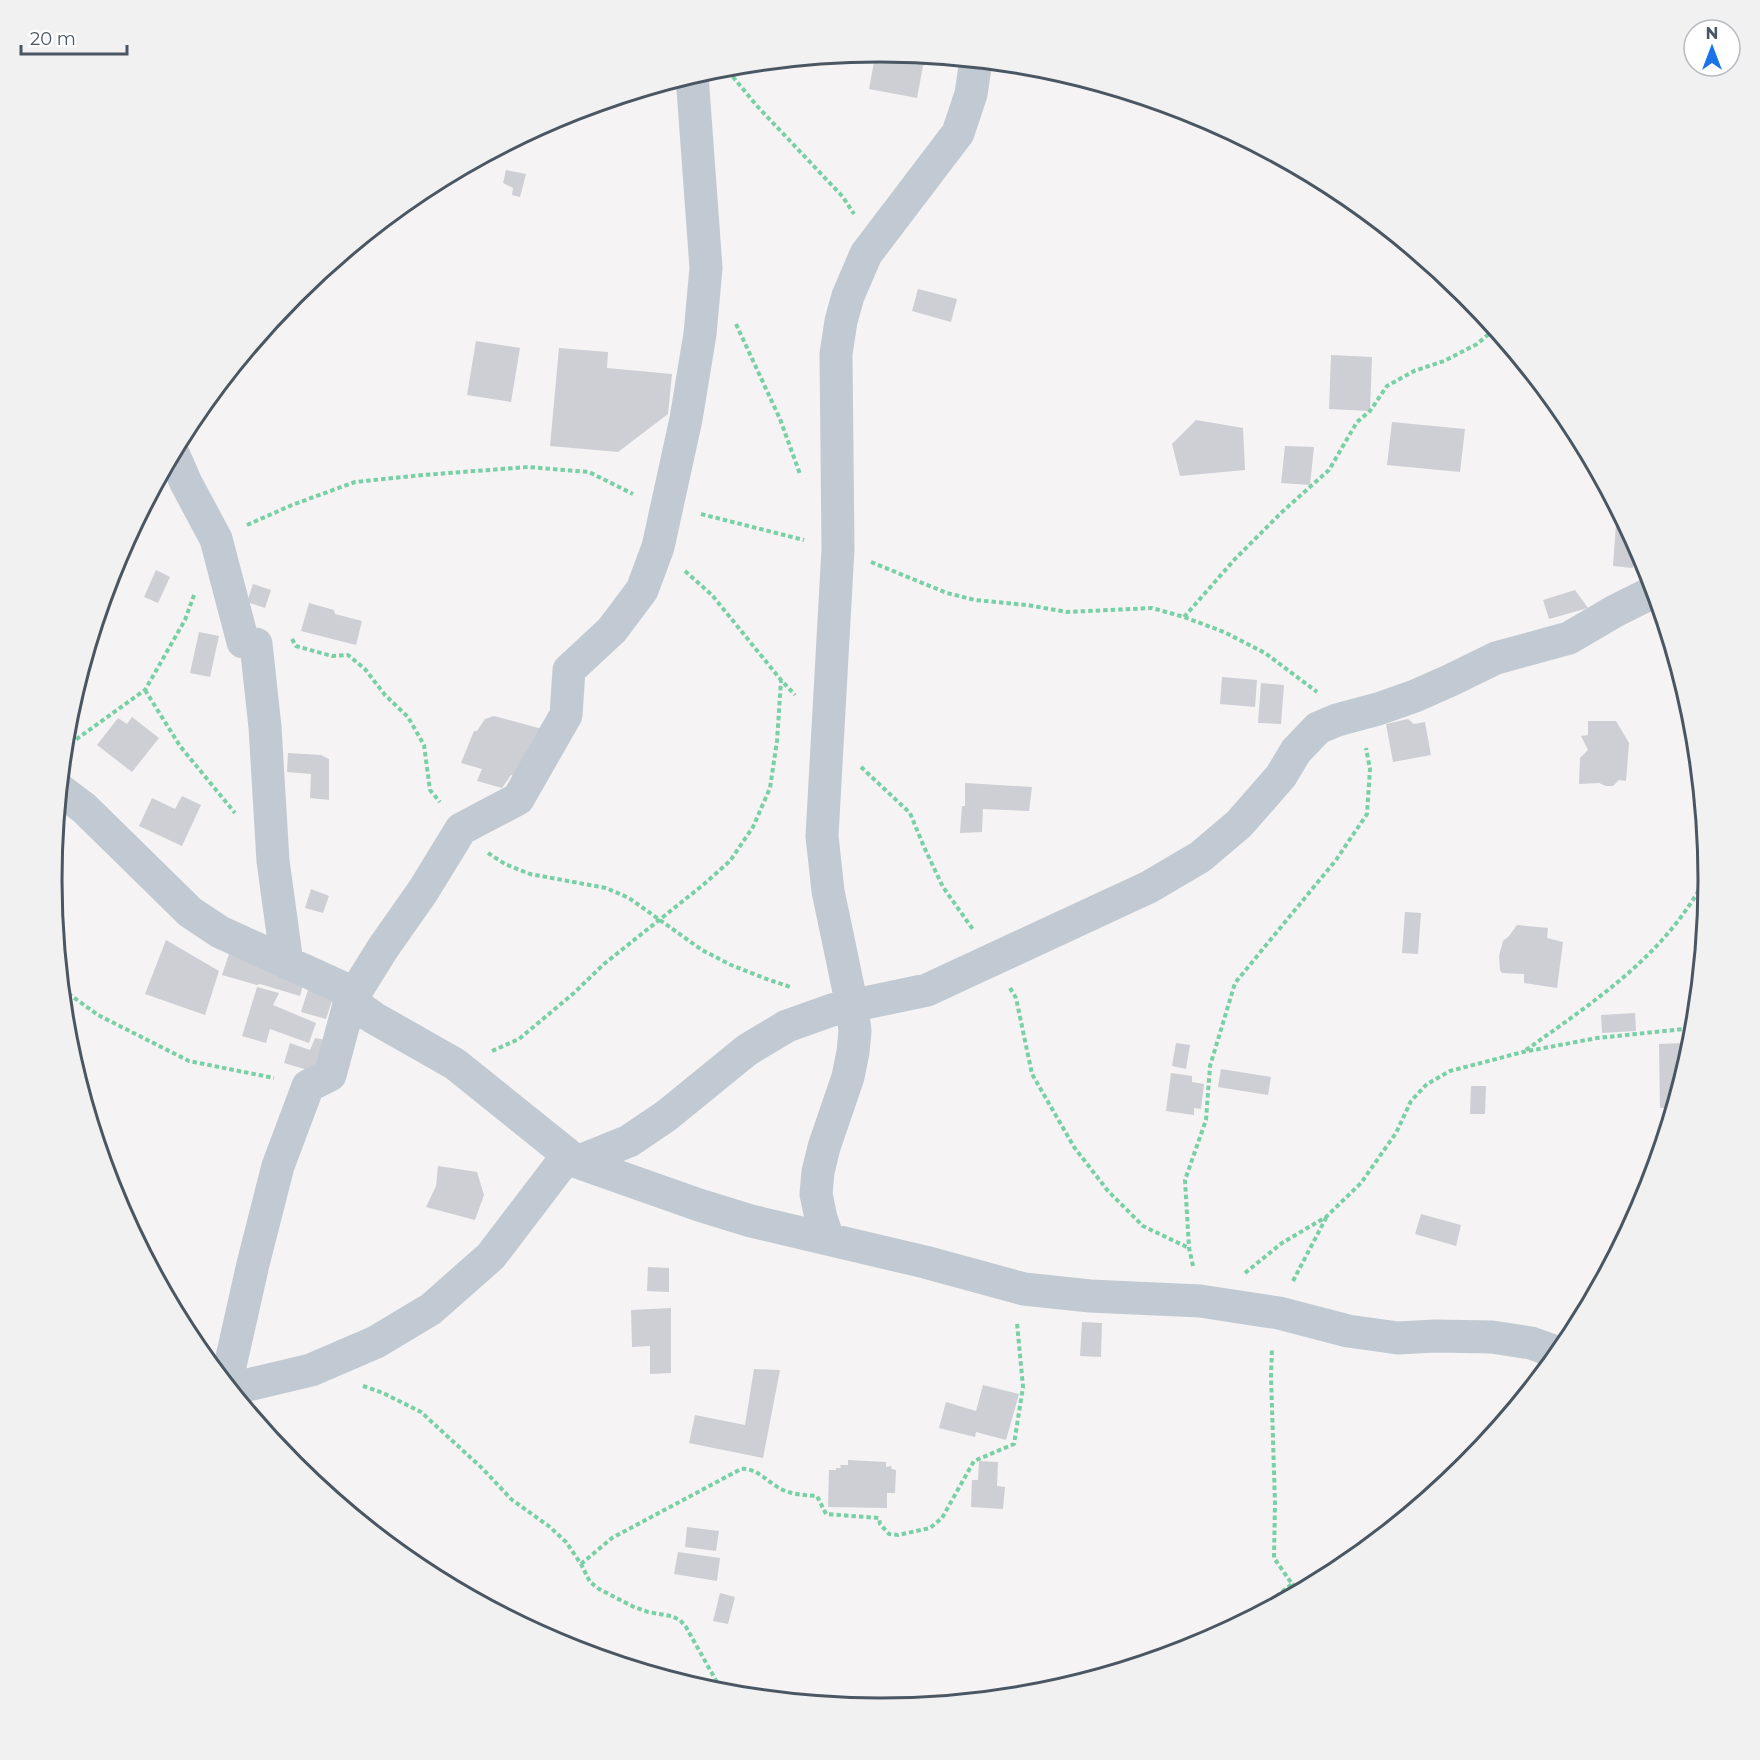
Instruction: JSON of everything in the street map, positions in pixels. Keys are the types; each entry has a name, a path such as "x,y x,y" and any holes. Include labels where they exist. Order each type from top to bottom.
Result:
{"street":[{"path":"828,1239 816,1194 818,1172 824,1147 848,1077 855,1031 842,1008 822,836 838,549 836,354 848,296 866,254 958,133 971,94 975,68"},
{"path":"228,1374 278,1166 308,1086 330,1075 350,1001 461,829 518,799 566,715 568,670 612,630 642,590 658,547 686,419 700,334 706,268 693,83"},
{"path":"177,462 216,539 243,642 256,644 265,727 273,861 287,963"},
{"path":"238,1387 311,1370 376,1342 431,1309 491,1256 572,1159 630,1141 666,1116 747,1050 787,1026 842,1008 927,990 1149,887 1200,857 1239,824 1281,776 1296,751 1318,728 1415,696 1496,658 1569,638 1647,595"},
{"path":"67,795 84,808 190,912 220,932 343,988 350,1001 374,1018 455,1064 572,1159 699,1205 751,1221 925,1262 1024,1289 1090,1296 1200,1301 1280,1313 1348,1331 1398,1338 1492,1337 1532,1343 1550,1350"}],"path":[{"path":"731,75 843,197 862,227 866,254"},
{"path":"734,318 780,419 803,483"},
{"path":"1184,616 1243,551 1329,470 1357,422 1370,411 1387,386 1414,371 1444,361 1477,344 1489,334"},
{"path":"216,539 292,505 355,482 528,467 589,472 631,493 666,505 838,549 947,592 975,600 1028,605 1067,612 1152,608 1184,616 1224,632 1265,653 1316,692 1359,714 1370,769 1367,814 1336,860 1236,983 1210,1066 1206,1120 1185,1180 1189,1248 1200,1301 1236,1280 1282,1243 1326,1217 1362,1184 1396,1133 1411,1101 1426,1084 1450,1071 1523,1052 1597,1038 1685,1029"},
{"path":"658,547 712,595 781,680 828,727 863,769 910,813 943,887 996,958 1016,998 1032,1074 1074,1147 1108,1191 1143,1226 1189,1248"},
{"path":"74,741 145,690 185,620 196,590"},
{"path":"291,638 296,646 332,656 348,655 365,669 385,695 408,717 424,745 430,790 461,829 482,849 505,864 530,874 606,888 629,898 702,950 731,965 811,993 842,1008"},
{"path":"455,1064 486,1054 519,1039 574,993 604,964 730,861 753,827 770,788 777,741 781,680"},
{"path":"145,690 180,746 239,819"},
{"path":"1523,1052 1601,996 1655,949 1698,892"},
{"path":"70,994 98,1015 189,1061 308,1086"},
{"path":"1279,1595 1292,1584 1274,1558 1272,1347 1280,1313 1293,1281 1326,1217"},
{"path":"581,1564 612,1538 741,1469 748,1468 781,1489 795,1494 817,1496 826,1514 879,1518 880,1524 889,1534 898,1535 930,1528 942,1518 974,1461 1014,1444 1023,1387 1016,1326 1024,1289"},
{"path":"311,1370 383,1393 422,1412 511,1498 566,1542 590,1582 634,1607 680,1620 716,1682"}],"building":[{"path":"874,62 926,63 923,66 917,98 869,89"},
{"path":"506,170 526,174 520,197 512,195 513,188 503,183"},
{"path":"918,289 957,299 951,322 912,311"},
{"path":"476,341 520,348 511,402 467,395"},
{"path":"559,348 608,352 607,368 672,374 668,414 618,452 550,446"},
{"path":"1331,355 1372,357 1370,411 1329,409"},
{"path":"1196,420 1243,428 1245,470 1180,476 1172,444"},
{"path":"1392,422 1465,429 1460,472 1387,465"},
{"path":"1285,446 1314,447 1310,485 1281,483"},
{"path":"1616,523 1634,561 1633,568 1613,566"},
{"path":"156,570 170,577 158,603 144,597"},
{"path":"253,584 271,590 265,608 247,602"},
{"path":"1575,590 1588,608 1549,619 1543,600"},
{"path":"309,603 334,610 335,614 362,621 356,645 301,631"},
{"path":"199,632 219,636 210,677 190,673"},
{"path":"1222,677 1257,680 1255,707 1220,704"},
{"path":"1261,683 1284,685 1281,724 1258,723"},
{"path":"494,716 546,730 520,776 511,775 502,788 477,781 482,769 461,763 474,731 477,731 485,719"},
{"path":"132,717 159,738 132,772 97,745 118,718 127,724"},
{"path":"1408,719 1414,724 1425,722 1431,755 1393,762 1386,724"},
{"path":"1588,721 1616,721 1629,743 1626,781 1619,780 1613,786 1599,783 1579,784 1580,758 1588,750 1581,736 1588,735"},
{"path":"288,753 321,755 329,759 329,800 310,798 311,774 287,772"},
{"path":"965,783 1032,787 1029,811 983,809 982,832 960,833 962,806 965,806"},
{"path":"182,796 201,805 182,846 139,826 152,798 175,809"},
{"path":"311,889 329,896 323,913 305,908"},
{"path":"1405,912 1421,913 1418,954 1402,953"},
{"path":"1517,925 1548,928 1547,938 1563,942 1557,988 1524,983 1524,974 1502,973 1500,970 1499,956 1503,941"},
{"path":"166,940 219,971 205,1015 145,994"},
{"path":"229,954 305,977 300,996 222,975"},
{"path":"311,980 336,988 326,1019 301,1012"},
{"path":"257,987 279,993 273,1005 316,1023 309,1043 270,1029 266,1043 242,1036"},
{"path":"1635,1013 1636,1031 1602,1033 1601,1015"},
{"path":"315,1038 331,1041 318,1073 284,1063 290,1043 310,1050"},
{"path":"1176,1043 1190,1045 1186,1069 1172,1066"},
{"path":"1682,1043 1666,1108 1660,1108 1659,1044"},
{"path":"1221,1069 1271,1077 1268,1095 1218,1087"},
{"path":"1171,1073 1192,1076 1192,1082 1204,1084 1201,1109 1194,1108 1194,1115 1166,1111"},
{"path":"1471,1086 1486,1086 1485,1114 1470,1114"},
{"path":"438,1166 477,1172 484,1195 475,1220 426,1207 436,1186"},
{"path":"1421,1214 1461,1225 1456,1246 1415,1234"},
{"path":"648,1267 669,1268 669,1292 647,1291"},
{"path":"671,1308 671,1373 650,1374 650,1346 632,1347 631,1310"},
{"path":"1082,1322 1102,1323 1101,1357 1080,1356"},
{"path":"754,1369 780,1370 763,1458 689,1443 695,1415 745,1425"},
{"path":"983,1385 1019,1394 1006,1440 976,1432 975,1437 939,1428 946,1402 976,1411"},
{"path":"848,1460 886,1462 886,1467 891,1466 896,1470 895,1493 887,1493 887,1508 828,1507 829,1470 841,1468 840,1465 848,1465"},
{"path":"979,1461 998,1462 997,1486 1005,1487 1003,1509 971,1507 972,1480 978,1480"},
{"path":"687,1527 719,1531 716,1551 685,1547"},
{"path":"678,1552 720,1558 717,1581 674,1574"},
{"path":"720,1593 735,1597 728,1624 713,1621"}]}
